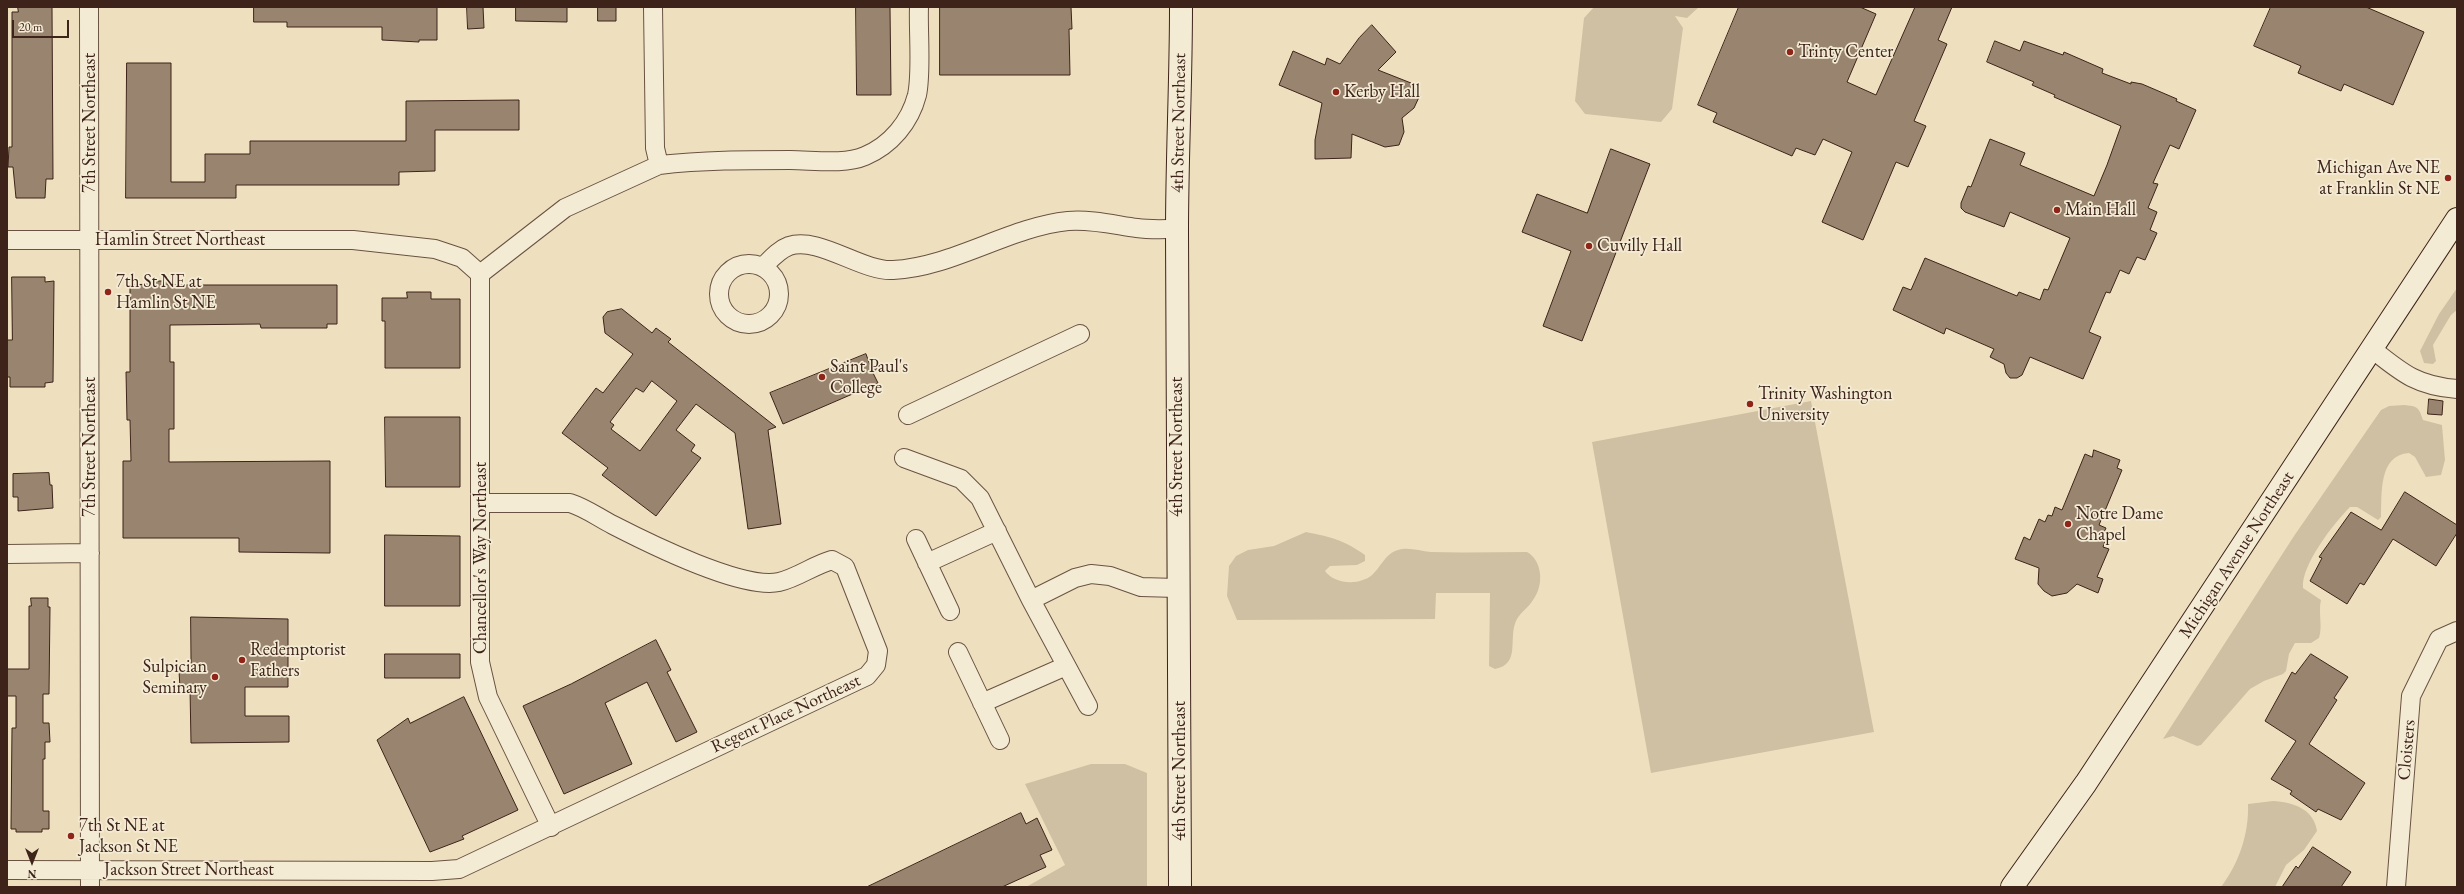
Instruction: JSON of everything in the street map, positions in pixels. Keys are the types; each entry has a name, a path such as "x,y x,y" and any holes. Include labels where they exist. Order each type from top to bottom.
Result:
{"street":[{"name":"7th Street Northeast","path":"89,7 90,879"},
{"path":"653,7 655,148 659,165"},
{"path":"480,274 565,208 659,165 702,160 838,160 864,156 883,146 902,127 910,114 917,95 919,7"},
{"name":"4th Street Northeast","path":"1180,7 1181,99 1176,229 1180,887"},
{"name":"Michigan Avenue Northeast","path":"2012,887 2082,789 2457,219"},
{"path":"763,267 776,254 789,246 807,246 834,252 879,270 894,270 920,266 1038,228 1068,221 1089,221 1140,229 1176,229"},
{"name":"Hamlin Street Northeast","path":"7,240 353,240 435,249 462,258 480,274"},
{"name":"Chancellor's Way Northeast","path":"480,274 480,662 488,697 551,827"},
{"path":"908,415 1080,334"},
{"path":"2372,349 2405,375 2433,387 2457,389"},
{"path":"904,458 960,479 980,498 1031,600 1088,706"},
{"name":"Regent Place Northeast","path":"371,870 432,871 459,869 551,827 868,676 876,665 878,651 845,567 832,560 779,582 756,583 732,578 644,540 582,507 570,503 481,503"},
{"path":"927,563 996,531"},
{"path":"916,540 950,611"},
{"path":"7,554 90,553"},
{"path":"1031,600 1075,578 1091,574 1110,576 1140,587 1177,588"},
{"name":"Cloisters","path":"2396,887 2411,696 2439,639 2457,631"},
{"path":"958,652 1000,740"},
{"path":"982,704 1066,666"},
{"name":"Jackson Street Northeast","path":"7,870 90,879 371,870"}],"shaded area":[{"path":"1594,7 1699,7 1687,18 1675,16 1683,28 1672,109 1661,122 1585,114 1575,101 1584,18"},
{"path":"2457,288 2457,310 2451,315 2433,345 2436,361 2433,364 2424,363 2420,351 2439,314"},
{"path":"1811,401 1874,732 1651,773 1592,442"},
{"path":"2404,405 2417,408 2423,420 2442,425 2445,460 2441,475 2426,477 2415,457 2409,453 2399,455 2392,461 2387,468 2382,488 2381,517 2378,520 2357,507 2350,507 2320,545 2307,568 2303,588 2321,600 2321,629 2319,638 2311,643 2295,643 2289,654 2286,671 2283,674 2264,681 2250,689 2201,745 2197,746 2173,736 2163,739 2294,536 2381,410 2389,406"},
{"path":"1306,532 1337,540 1365,555 1365,561 1357,565 1330,566 1325,571 1334,579 1347,582 1367,579 1389,555 1395,551 1404,549 1431,552 1527,552 1536,561 1539,567 1539,588 1537,594 1517,619 1514,626 1511,656 1508,662 1495,669 1489,666 1490,593 1436,593 1435,619 1237,620 1227,596 1229,566 1236,556 1248,550 1274,546"},
{"path":"1091,764 1125,764 1147,773 1147,887 1026,887 1065,865 1025,784"},
{"path":"2273,801 2295,805 2307,812 2312,817 2317,831 2304,850 2286,865 2275,887 2221,887 2233,868 2242,848 2247,826 2248,804"}],"building":[{"path":"18,7 52,7 53,179 46,179 45,198 16,198 13,167 8,167 9,147 12,147 12,12 18,12"},
{"path":"254,7 437,7 437,40 419,40 419,42 382,40 382,27 287,27 287,22 254,22"},
{"path":"467,7 483,7 484,28 468,29"},
{"path":"516,7 567,7 567,22 516,21"},
{"path":"598,7 616,7 616,21 598,21"},
{"path":"856,7 890,7 891,95 857,95"},
{"path":"940,7 1071,7 1072,29 1069,29 1070,75 940,75"},
{"path":"1739,7 1860,7 1876,14 1847,82 1876,95 1915,7 1952,7 1938,40 1947,44 1914,121 1926,126 1908,167 1896,162 1863,240 1822,222 1852,152 1823,139 1815,155 1796,148 1792,156 1713,122 1717,113 1698,105"},
{"path":"2271,7 2366,7 2424,32 2393,105 2344,84 2341,91 2298,73 2301,66 2254,46"},
{"name":"Kerby Hall","path":"1372,25 1396,52 1378,70 1411,83 1420,95 1414,108 1402,118 1404,132 1399,145 1385,147 1352,134 1351,158 1315,159 1315,140 1322,103 1279,85 1293,51 1325,65 1327,58 1340,64 1359,38"},
{"name":"Main Hall","path":"1995,41 2020,51 2024,41 2063,55 2064,52 2103,69 2102,73 2131,84 2131,82 2142,84 2177,99 2176,101 2196,110 2179,149 2170,145 2153,183 2158,184 2148,208 2157,212 2150,230 2157,233 2145,260 2137,257 2129,274 2120,270 2110,293 2106,292 2089,332 2101,337 2083,379 2030,357 2022,375 2017,378 2010,378 2006,373 2004,364 1990,357 1994,349 1946,328 1944,334 1893,310 1903,287 1911,290 1925,258 2017,296 2019,292 2040,300 2044,289 2048,290 2070,238 2010,212 2004,227 1965,212 1961,208 1961,203 1968,186 1971,187 1990,139 2025,153 2020,165 2094,196 2107,165 2121,126 2054,97 2055,95 2032,85 2034,82 1987,62"},
{"path":"127,63 171,63 171,182 205,182 205,154 250,154 250,141 406,141 406,101 519,100 519,130 435,130 435,171 399,172 399,185 236,185 236,198 126,198"},
{"name":"Cuvilly Hall","path":"1611,149 1650,164 1582,341 1543,326 1571,251 1522,232 1537,194 1587,213"},
{"path":"12,277 45,277 45,282 54,281 53,382 45,383 45,387 10,387 10,377 7,377 7,340 12,340"},
{"path":"150,281 168,281 168,285 337,285 337,324 327,324 327,328 261,328 260,324 170,325 170,362 174,362 174,429 169,429 169,462 330,461 330,553 239,552 239,538 123,538 123,461 131,461 130,420 127,420 126,372 130,372 130,285 150,284"},
{"path":"407,292 431,292 431,299 460,299 460,368 385,368 385,321 382,321 382,298 407,298"},
{"path":"622,309 652,333 656,328 671,339 668,342 776,427 768,430 781,524 748,529 735,433 696,404 676,430 695,445 691,451 701,458 656,516 602,475 608,468 562,433 596,388 603,393 633,354 605,333 603,317 607,312","holes":["652,381 677,401 640,451 611,429 614,425 610,422 636,388 643,392"]},
{"path":"866,354 870,365 879,366 873,373 878,383 783,424 770,393"},
{"path":"2429,399 2443,401 2442,415 2428,414"},
{"path":"385,417 460,417 460,487 386,487"},
{"name":"Notre Dame Chapel","path":"2094,450 2120,460 2117,468 2122,470 2099,525 2106,528 2102,537 2106,539 2103,547 2109,549 2097,577 2103,579 2098,593 2077,584 2067,593 2052,596 2044,591 2038,584 2039,568 2015,559 2024,537 2030,540 2039,519 2045,522 2048,515 2052,516 2055,507 2062,510 2085,454 2092,457"},
{"path":"49,473 50,485 52,485 53,508 18,511 18,497 13,497 13,474"},
{"path":"2405,492 2457,525 2457,533 2436,566 2393,539 2364,585 2360,583 2347,604 2310,581 2322,558 2319,557 2351,512 2381,530"},
{"path":"385,535 460,536 460,606 385,606"},
{"path":"31,598 48,598 48,607 50,607 49,694 43,694 43,723 49,723 50,742 45,742 45,759 43,759 43,811 49,811 49,829 42,829 42,832 16,832 16,829 11,829 12,728 16,728 16,696 7,696 7,669 29,669 29,606 31,606"},
{"name":"Sulpician Seminary","path":"191,617 288,619 288,687 245,687 245,716 289,716 289,742 191,743 190,688 180,688 179,671 190,671"},
{"path":"656,640 671,670 667,672 697,732 676,742 647,682 605,703 632,764 564,794 523,706 571,684"},
{"path":"385,654 460,654 460,678 385,678"},
{"path":"2311,654 2348,677 2334,698 2337,700 2309,744 2365,783 2341,820 2318,809 2316,812 2290,794 2292,791 2271,779 2296,741 2265,721 2292,672 2295,674"},
{"path":"464,697 518,810 462,836 464,839 430,852 377,740 408,718 410,723"},
{"path":"1021,813 1026,824 1037,818 1052,850 1040,855 1046,867 1002,887 867,887"},
{"path":"2313,847 2351,872 2341,887 2282,887 2296,866 2298,868"}],"place":[{"name":"Trinty Center","path":"1790,52"},
{"name":"Kerby Hall","path":"1336,92"},
{"name":"Michigan Ave NE at Franklin St NE","path":"2448,178"},
{"name":"Main Hall","path":"2057,210"},
{"name":"Cuvilly Hall","path":"1589,246"},
{"name":"7th St NE at Hamlin St NE","path":"108,292"},
{"name":"Saint Paul's College","path":"822,377"},
{"name":"Trinity Washington University","path":"1750,404"},
{"name":"Notre Dame Chapel","path":"2068,524"},
{"name":"Redemptorist Fathers","path":"242,660"},
{"name":"Sulpician Seminary","path":"215,677"},
{"name":"7th St NE at Jackson St NE","path":"71,836"}]}
